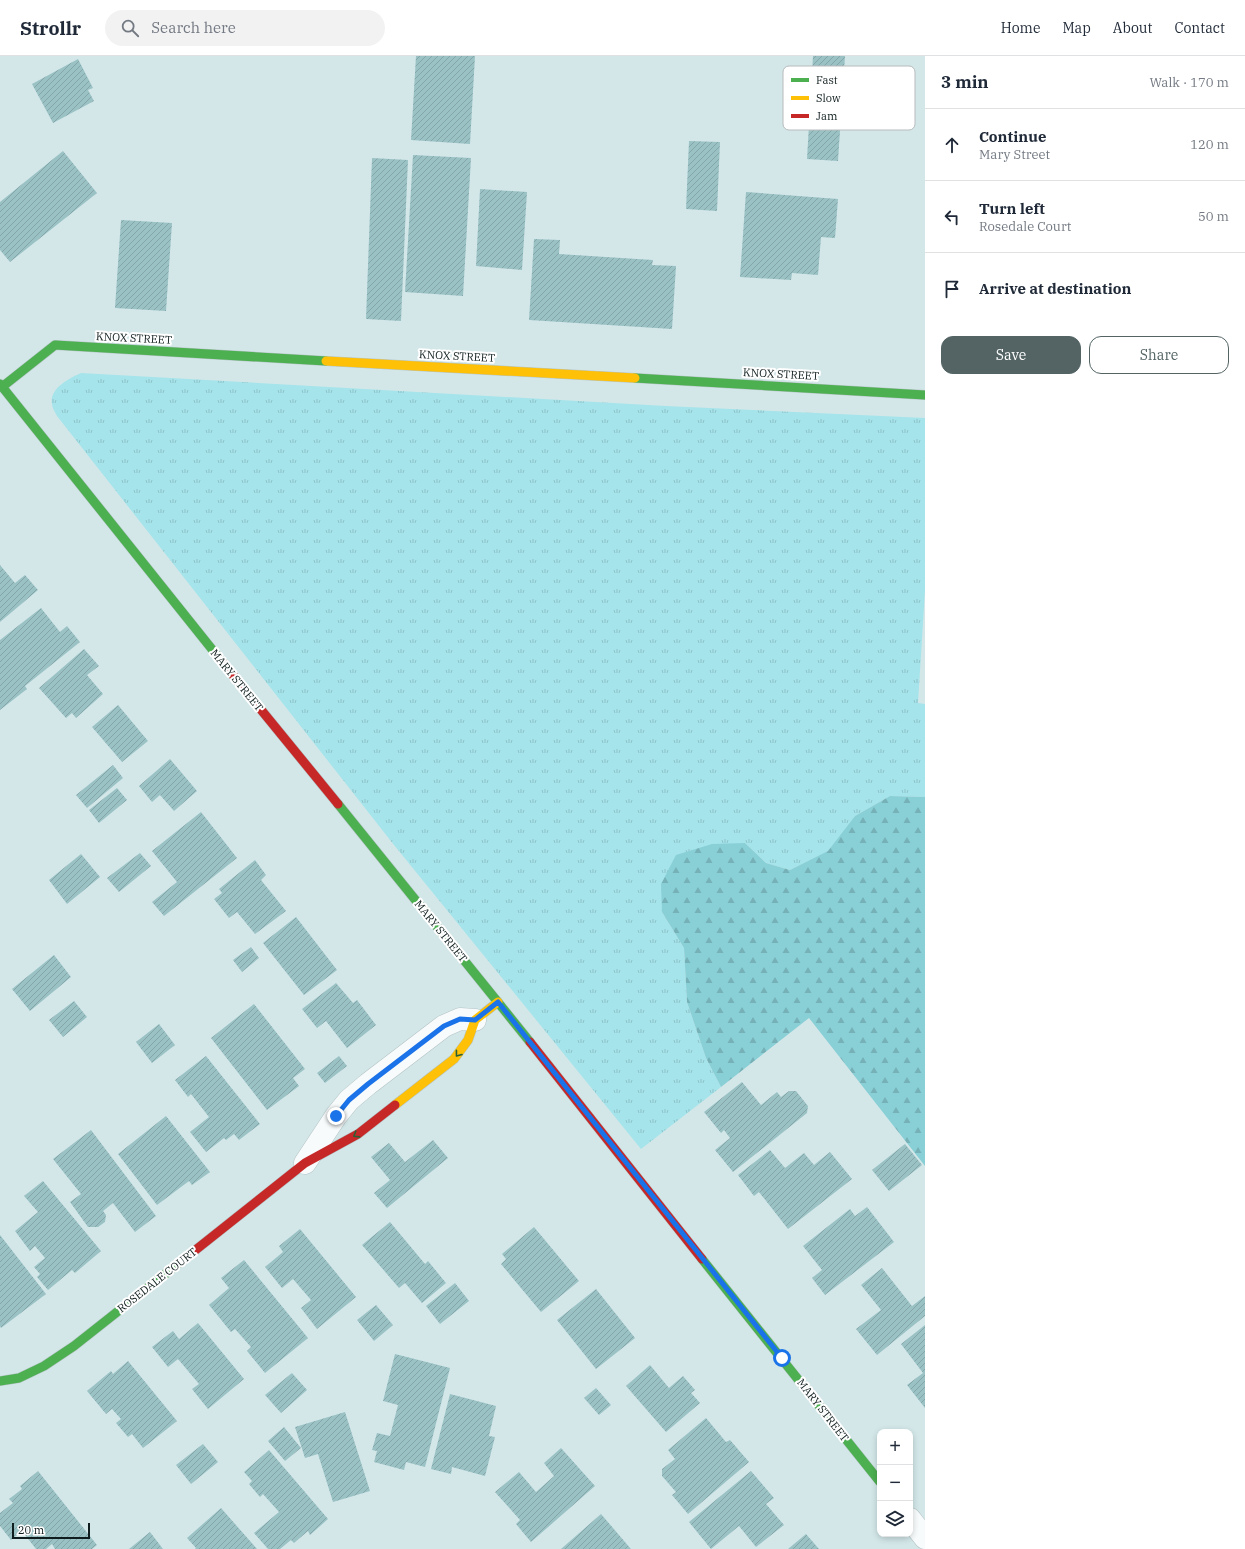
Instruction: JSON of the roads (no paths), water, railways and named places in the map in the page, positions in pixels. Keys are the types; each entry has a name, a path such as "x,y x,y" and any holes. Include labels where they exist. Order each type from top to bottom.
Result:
{"street":[{"name":"KNOX STREET","path":"1,385 55,345 925,395"},
{"name":"MARY STREET","path":"1,385 229,670 498,1002 877,1478"},
{"path":"475,1020 498,1002"},
{"name":"ROSEDALE COURT","path":"0,1381 19,1378 44,1366 74,1346 305,1163 358,1134 454,1059 468,1040 475,1020 460,1019 444,1026 368,1084 349,1100 336,1116 305,1163"},
{"path":"913,1523 925,1538"}]}
